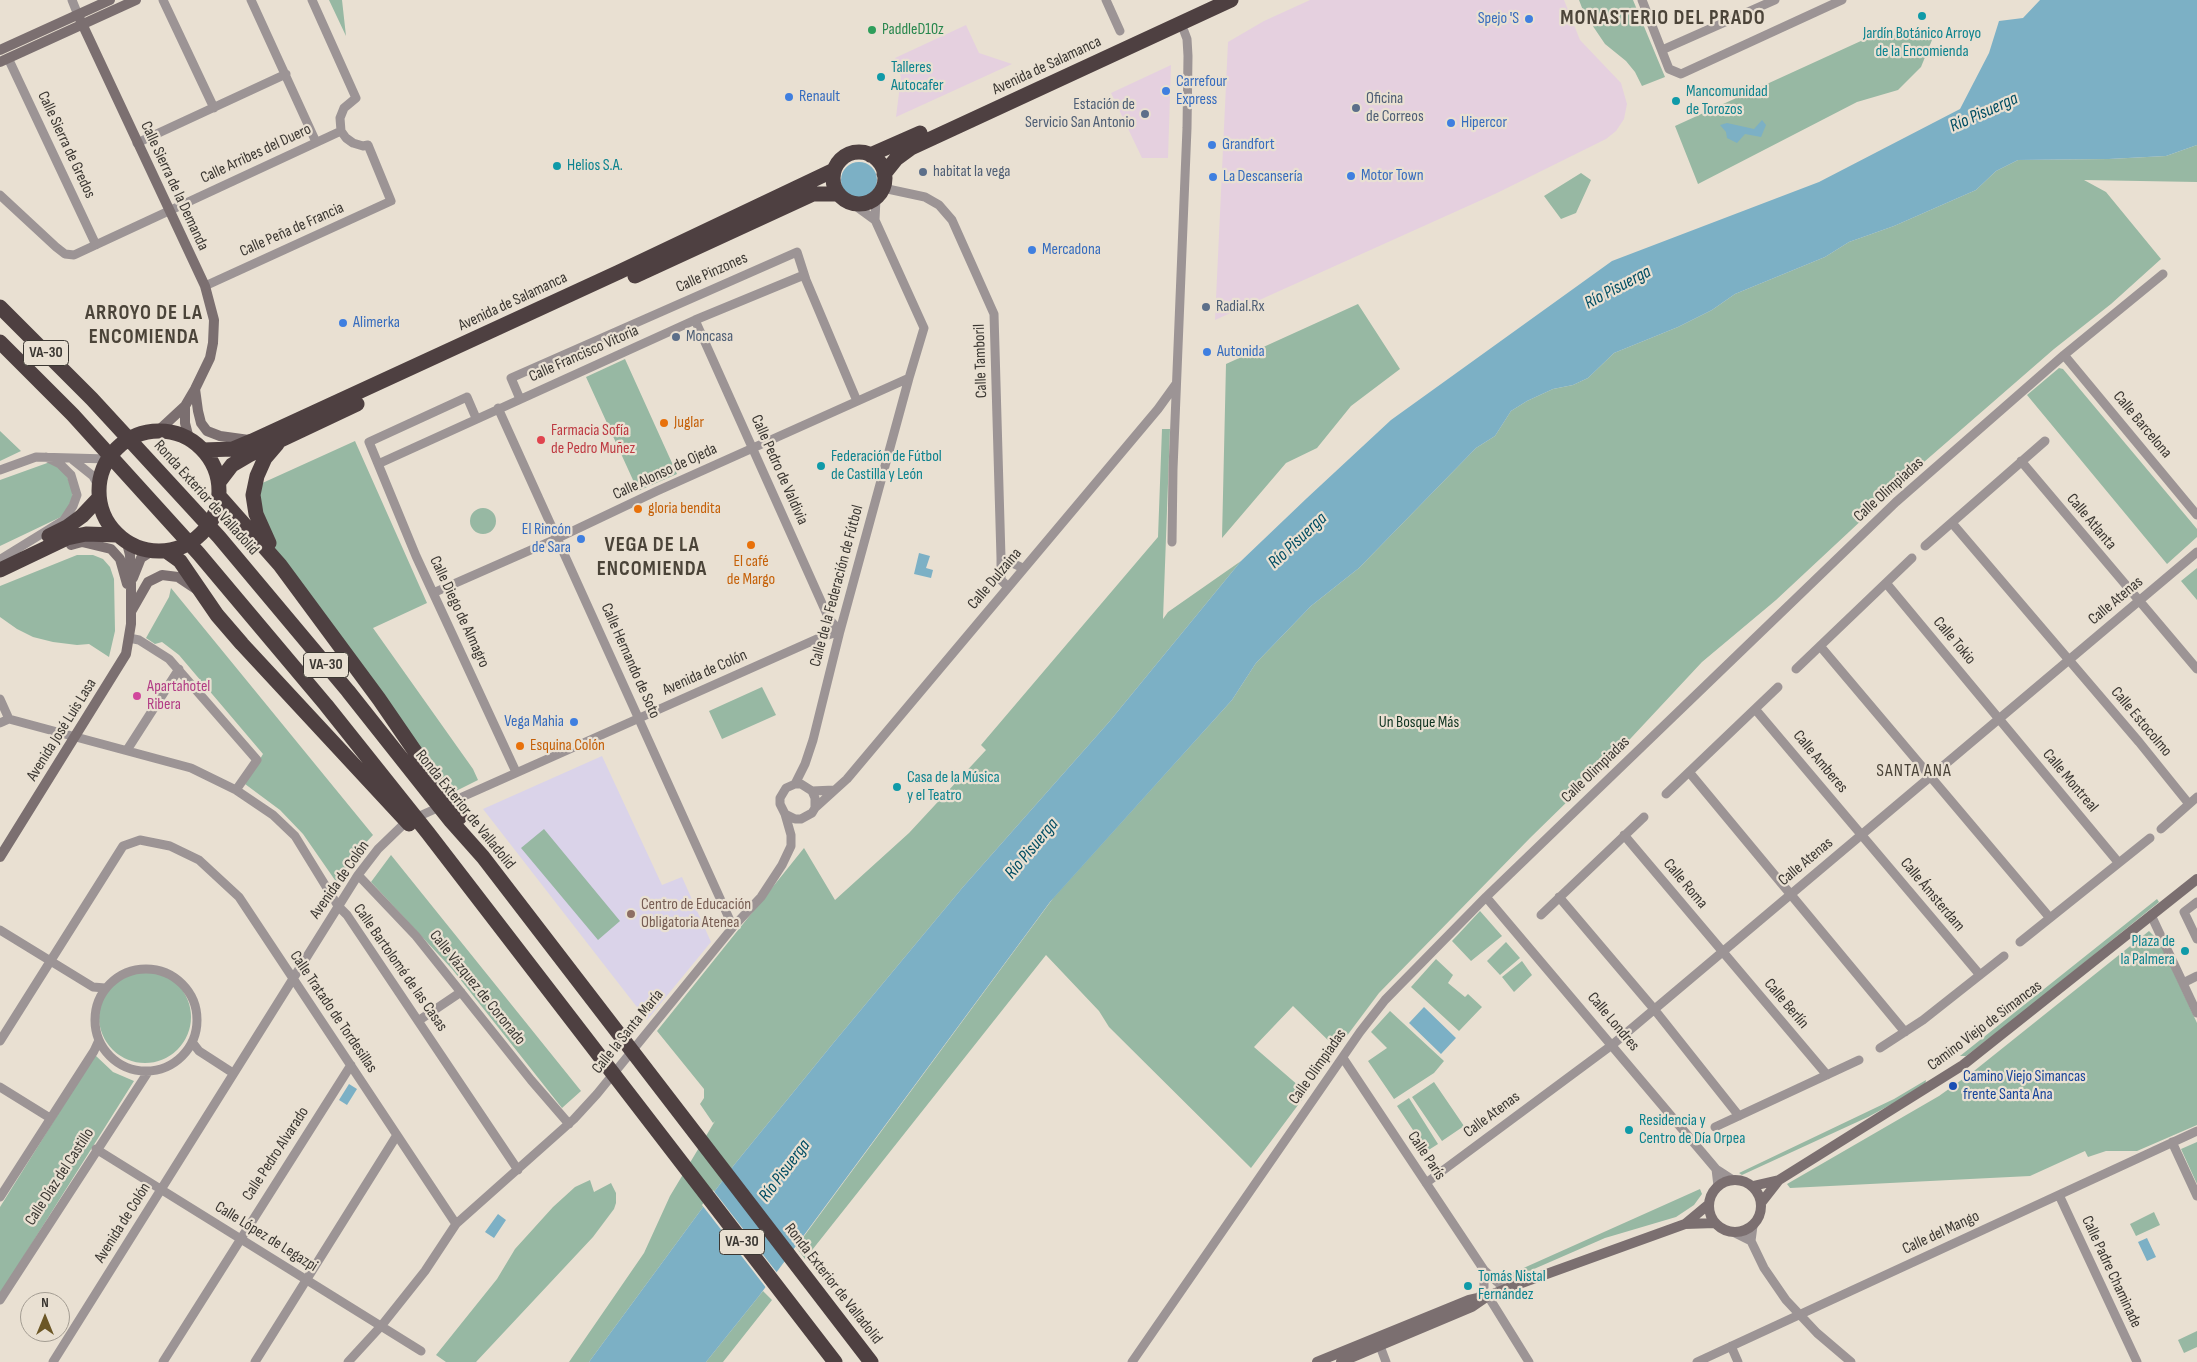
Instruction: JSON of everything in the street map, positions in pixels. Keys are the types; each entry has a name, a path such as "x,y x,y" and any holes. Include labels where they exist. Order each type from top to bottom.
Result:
{"highway":[{"name":"Avenida de Salamanca","path":"870,155 1208,0"},
{"name":"Avenida de Salamanca","path":"881,187 896,159 911,148 1231,0"},
{"path":"853,153 870,155 881,165 881,187 866,204 853,204 838,194 833,184 834,170 842,158 853,153"},
{"name":"Avenida de Salamanca","path":"203,450 233,449 252,441 619,272 834,170"},
{"name":"Avenida de Salamanca","path":"219,489 232,465 281,440 812,194 838,194"},
{"name":"Ronda Exterior de Valladolid","path":"0,307 92,399 219,537 436,793 483,857 872,1362"},
{"name":"VA-30","path":"0,342 73,415 200,554 403,810 448,860 836,1362"},
{"path":"122,539 105,518 99,493 100,477 108,459 121,445 138,435 158,431 174,433 189,439 203,450 213,465 219,489 216,512 208,527 196,539 182,547 159,551"},
{"path":"280,565 256,514 252,495 257,476 265,458 281,440"},
{"path":"219,489 280,565 379,699 436,793"},
{"path":"1,564 67,528 82,516 99,493"},
{"path":"1,564 67,538 86,534 122,539 159,551 180,561 199,591 242,644 403,810"}],"main road":[{"path":"80,20 110,0"},
{"path":"2,52 80,20 136,0"},
{"name":"Calle Sierra de la Demanda","path":"80,20 205,286 214,320 210,358 195,389 185,406 158,431"},
{"path":"195,389 199,417 207,431 220,436 252,441"},
{"path":"185,406 185,423 189,439"},
{"name":"Avenida José Luis Lasa","path":"0,857 126,654 131,608 130,555 122,539"},
{"name":"Avenida José Luis Lasa","path":"1,564 41,557 82,542 111,549 120,560 131,608"},
{"name":"Avenida José Luis Lasa","path":"131,584 141,558 159,551"},
{"name":"Avenida José Luis Lasa","path":"131,608 148,582 162,575 178,577 199,591"},
{"name":"Camino Viejo de Simancas","path":"1753,1186 1779,1180 1963,1065 2197,879"},
{"path":"1732,1180 1740,1180 1753,1186 1761,1203 1760,1215 1753,1226 1741,1231 1732,1232 1724,1230 1715,1223 1709,1204 1712,1193 1718,1186 1732,1180"},
{"name":"Camino Viejo de Simancas","path":"1761,1203 1779,1180"},
{"path":"1685,1224 1709,1204"},
{"path":"1319,1361 1438,1313 1685,1224 1715,1223"},
{"path":"1341,1362 1472,1307 1484,1296"},
{"path":"1380,1346 1387,1338 1433,1319 1438,1313"},
{"path":"1319,1361 1334,1360 1371,1345 1380,1346"}],"street":[{"name":"Calle Sierra de la Demanda","path":"72,0 80,20"},
{"path":"163,0 214,108"},
{"path":"251,0 316,142"},
{"path":"312,0 356,98 344,108 340,118 341,132"},
{"path":"1106,0 1120,31"},
{"path":"1642,0 1670,69 1681,74 1842,0"},
{"path":"1662,50 1775,0"},
{"path":"1172,542 1176,384 1187,118 1188,39 1184,31"},
{"name":"Calle Sierra de Gredos","path":"2,52 96,246"},
{"path":"137,143 286,74"},
{"name":"Calle Arribes del Duero","path":"0,195 56,247 65,254 74,255 341,132"},
{"name":"Calle Peña de Francia","path":"205,286 391,201 368,145 363,146 353,143 341,132"},
{"path":"874,220 881,187"},
{"name":"Calle Tamboril","path":"881,187 924,197 939,205 952,220 994,314 1002,558 1001,580 1008,587"},
{"name":"Calle de la Federación de Fútbol","path":"795,784 805,764 924,328 874,220 853,204"},
{"name":"Calle Pinzones","path":"520,398 512,378 797,252 804,275 857,401"},
{"name":"Calle Olimpiadas","path":"1132,1362 1342,1058 1385,1000 1486,896 1896,502 2064,355 2163,274"},
{"name":"Calle Francisco Vitoria","path":"378,464 695,320 804,275"},
{"name":"Calle Pedro de Valdivia","path":"695,320 829,619 840,631"},
{"name":"Calle Barcelona","path":"2064,355 2197,515"},
{"name":"Calle Alonso de Ojeda","path":"433,593 909,378"},
{"name":"Calle Dulzaina","path":"815,808 847,778 1158,409 1176,384"},
{"name":"Calle Diego de Almagro","path":"476,418 467,397 369,442 433,593 516,772"},
{"name":"Calle Hernando de Soto","path":"498,408 733,927"},
{"path":"1925,546 2045,441"},
{"path":"0,470 36,457 108,459"},
{"path":"1,564 64,520 73,506 77,495 71,475 60,464 46,457"},
{"path":"73,459 93,476 99,493"},
{"name":"Calle Atlanta","path":"2021,461 2138,602"},
{"path":"1952,523 2068,660"},
{"name":"Calle Atenas","path":"1426,1183 1612,1045 2197,552"},
{"path":"1002,558 1023,568"},
{"path":"1796,668 1912,558"},
{"name":"Calle Tokio","path":"1886,583 1999,719"},
{"path":"2138,602 2197,669"},
{"name":"Avenida de Colón","path":"53,1362 338,906 378,848 406,822 819,638 840,631"},
{"path":"129,638 147,645 169,659 257,760 236,790"},
{"path":"1820,646 2050,918"},
{"name":"Calle Estocolmo","path":"2068,660 2139,742 2189,804"},
{"path":"127,750 179,669"},
{"path":"1666,794 1778,687"},
{"path":"0,699 9,719 0,723"},
{"name":"Calle Amberes","path":"1755,709 1861,835"},
{"name":"Calle Bartolomé de las Casas","path":"9,719 191,768 236,790 273,815 295,836 338,906 347,915 518,1170"},
{"name":"Calle Montreal","path":"1999,719 2118,862"},
{"name":"Calle de la Federación de Fútbol","path":"805,764 809,788"},
{"path":"1689,772 1905,1032"},
{"path":"791,835 782,810 780,798 786,788 795,784 809,788 834,790"},
{"path":"785,814 795,819 801,819 812,813 815,808 815,798 809,788"},
{"path":"2161,829 2197,797"},
{"path":"1541,915 1644,817"},
{"name":"Calle la Santa María","path":"456,1224 570,1124 597,1094 733,927 761,897 782,865 791,846 791,835 801,819"},
{"name":"Calle Roma","path":"1624,835 1722,952"},
{"name":"Calle Ámsterdam","path":"1861,835 1980,975"},
{"path":"2020,942 2150,838"},
{"name":"Calle Tratado de Tordesillas","path":"0,1041 124,846 140,840 170,846 199,860 239,897 456,1224"},
{"name":"Calle Vázquez de Coronado","path":"358,875 416,936 532,1080 570,1124"},
{"name":"Calle Londres","path":"1486,896 1716,1169 1732,1180"},
{"path":"1559,897 1654,1010 1739,1116"},
{"path":"2197,902 2184,912 2197,939"},
{"path":"2152,916 2197,1013"},
{"path":"0,929 50,962 93,987 100,997"},
{"name":"Calle Berlín","path":"1722,952 1827,1076"},
{"path":"1880,1048 1905,1032 2004,956"},
{"path":"147,969 164,972 180,981 191,995 197,1012 196,1030 190,1046 172,1064 160,1070 148,1072 132,1070 118,1062 108,1054 94,1027 95,1010 105,988 113,980 129,971 147,969"},
{"path":"2183,983 2197,976"},
{"path":"93,987 105,988"},
{"path":"418,1021 461,992"},
{"path":"0,1197 50,1118 101,1043"},
{"path":"190,1046 233,1073"},
{"name":"Calle París","path":"1342,1058 1484,1270 1505,1289"},
{"path":"1715,1127 1859,1060"},
{"name":"Calle Pedro Alvarado","path":"163,1362 351,1064"},
{"name":"Calle Díaz del Castillo","path":"0,1300 96,1149 148,1072"},
{"path":"0,1087 50,1118"},
{"name":"Calle del Mango","path":"1697,1362 2197,1130"},
{"path":"255,1362 396,1136"},
{"path":"2172,1142 2197,1196"},
{"name":"Calle López de Legazpi","path":"96,1149 421,1351"},
{"path":"1716,1169 1718,1186"},
{"name":"Calle Padre Chaminade","path":"2059,1195 2137,1362"},
{"path":"348,1362 382,1325 424,1271 456,1224"},
{"path":"1753,1226 1751,1240 1764,1268 1798,1315 1851,1362"},
{"path":"1732,1232 1751,1240"},
{"path":"1484,1270 1484,1296 1529,1362"},
{"path":"1380,1346 1386,1362"},
{"path":"1731,1346 1738,1362"}],"shaded area":[{"path":"1310,0 1564,0 1580,40 1621,83 1627,104 1624,119 1616,131 1606,139 1497,193 1215,320 1228,42 1264,21"},
{"path":"966,25 979,53 1012,64 896,117 901,77 895,58"},
{"name":"Estación de Servicio San Antonio","path":"1171,65 1168,158 1142,158 1111,93"},
{"name":"Centro de Educación Obligatoria Atenea","path":"602,756 662,885 682,877 711,942 647,1020 483,809"}],"green space":[{"path":"329,0 342,0 346,36"},
{"path":"1579,0 1633,0 1665,77 1642,86 1635,72 1626,61 1605,44 1584,13"},
{"path":"1874,35 1934,35 1921,67 1898,90 1857,102 1698,184 1675,126"},
{"name":"Un Bosque Más","path":"2197,145 2197,182 2084,180 2106,192 2161,259 2111,304 2054,349 1924,462 1776,600 1702,662 1617,753 1530,838 1379,993 1337,1049 1293,1006 1254,1047 1307,1093 1251,1168 1109,1027 1099,1011 1046,955 805,1259 796,1247 1054,897 1232,700 1256,663 1311,606 1359,568 1476,448 1495,436 1511,411 1553,389 1573,385 1588,378 1614,353 1678,327 1712,310 1735,294 1825,257 1849,242 1894,226 1976,190 1996,171 2018,160 2166,156"},
{"path":"1581,173 1591,180 1576,213 1561,219 1544,196"},
{"path":"1358,304 1400,369 1351,406 1317,448 1286,463 1222,538 1226,364"},
{"path":"625,359 677,474 638,491 586,377"},
{"path":"2059,368 2063,369 2197,529 2197,537 2167,564 2027,395"},
{"path":"1162,429 1170,429 1163,619 1168,612 1241,561 1109,722 963,887 734,1165 589,1362 569,1362 644,1253 670,1196 715,1121 713,1123 700,1104 704,1098 704,1089 657,1031 804,848 835,900 909,833 986,750 981,745 1158,537"},
{"path":"0,431 21,451 0,461"},
{"path":"355,441 427,603 373,628 473,769 478,780 450,794 283,563 263,528 258,485"},
{"path":"50,462 65,472 72,489 72,498 65,515 0,546 0,480"},
{"path":"483,508 492,512 496,521 492,530 483,534 474,530 470,521 474,512"},
{"path":"77,555 93,555 103,559 110,567 114,579 115,631 109,657 89,644 77,645 53,642 33,637 0,617 0,586"},
{"path":"2197,568 2197,600 2181,581"},
{"path":"171,588 373,835 358,851 337,883 303,834 280,810 245,784 263,754 179,655 162,642 155,644 146,638 169,597"},
{"path":"762,687 776,715 722,739 709,711"},
{"path":"544,829 620,921 598,940 521,848"},
{"path":"391,855 581,1091 562,1108 452,969 371,882"},
{"path":"2157,899 2159,902 2017,1017 1966,1056 1960,1056"},
{"path":"1480,911 1502,936 1471,961 1452,941"},
{"path":"2149,931 2159,941 2197,1023 2197,1125 2137,1151 2106,1151 2088,1157 2085,1151 2030,1176 1790,1188 1787,1184 1939,1096 1974,1071"},
{"path":"1506,942 1520,958 1500,975 1487,961"},
{"path":"1436,959 1453,975 1448,983 1465,997 1468,994 1482,1007 1459,1031 1411,987"},
{"path":"1522,961 1532,975 1514,992 1502,977"},
{"path":"145,971 163,975 177,985 187,999 191,1017 187,1035 177,1049 163,1059 145,1063 127,1059 113,1049 103,1035 99,1017 103,999 113,985 127,975"},
{"path":"1390,1011 1444,1061 1434,1073 1394,1099 1368,1061 1387,1048 1371,1032"},
{"path":"95,1055 113,1072 134,1081 0,1294 0,1207"},
{"path":"1926,1080 1925,1086 1868,1117 1742,1175 1739,1173 1894,1099"},
{"path":"1434,1082 1464,1126 1442,1141 1412,1097"},
{"path":"1409,1098 1438,1144 1427,1151 1397,1106"},
{"path":"2197,1142 2197,1184 2181,1149"},
{"path":"590,1180 594,1192 611,1183 616,1193 614,1209 593,1237 476,1362 446,1362 436,1355 497,1279 515,1249 553,1207 575,1187"},
{"path":"1700,1189 1702,1194 1694,1205 1676,1217 1605,1238 1511,1279 1499,1279"},
{"path":"2154,1212 2160,1225 2136,1236 2130,1224"},
{"path":"763,1291 772,1300 723,1362 706,1362"},
{"path":"2197,1331 2197,1347 2184,1353 2178,1340"}],"water":[{"name":"Río Pisuerga","path":"2040,0 2197,0 2197,145 2166,156 2018,160 1996,171 1976,190 1894,226 1849,242 1825,257 1735,294 1712,310 1678,327 1614,353 1588,378 1573,385 1553,389 1511,411 1495,436 1476,448 1359,568 1311,606 1256,663 1232,700 1050,902 759,1296 706,1362 589,1362 734,1165 835,1041 963,887 1109,722 1241,561 1307,498 1391,420 1612,261 1819,182 1960,109 1989,53 1999,21 2023,18"},
{"path":"1762,120 1766,125 1761,137 1745,134 1737,143 1727,138 1726,132 1720,125 1727,123 1754,129"},
{"path":"859,162 871,168 877,180 871,192 859,198 847,192 841,180 847,168"},
{"path":"919,553 930,556 926,568 933,570 931,578 914,574"},
{"path":"1424,1007 1456,1038 1441,1054 1409,1023"},
{"path":"349,1084 357,1089 347,1105 339,1100"},
{"path":"498,1214 506,1220 494,1238 485,1232"},
{"path":"2147,1238 2156,1257 2147,1261 2138,1242"}],"pier":[{"path":"713,1190 778,1274 767,1289 702,1205"}],"place":[{"name":"Jardín Botánico Arroyo de la Encomienda","path":"1922,16"},
{"name":"Spejo 'S","path":"1529,19"},
{"name":"PaddleD10z","path":"872,30"},
{"name":"Talleres Autocafer","path":"881,77"},
{"name":"Carrefour Express","path":"1166,91"},
{"name":"Renault","path":"789,97"},
{"name":"Mancomunidad de Torozos","path":"1676,101"},
{"name":"Oficina de Correos","path":"1356,108"},
{"name":"Estación de Servicio San Antonio","path":"1145,114"},
{"name":"Hipercor","path":"1451,123"},
{"name":"Grandfort","path":"1212,145"},
{"name":"Helios S.A.","path":"557,166"},
{"name":"habitat la vega","path":"923,172"},
{"name":"Motor Town","path":"1351,176"},
{"name":"La Descansería","path":"1213,177"},
{"name":"Mercadona","path":"1032,250"},
{"name":"Radial.Rx","path":"1206,307"},
{"name":"Alimerka","path":"343,323"},
{"name":"Moncasa","path":"676,337"},
{"name":"Autonida","path":"1207,352"},
{"name":"Juglar","path":"664,423"},
{"name":"Farmacia Sofía de Pedro Muñez","path":"541,440"},
{"name":"Federación de Fútbol de Castilla y León","path":"821,466"},
{"name":"gloria bendita","path":"638,509"},
{"name":"El Rincón de Sara","path":"581,539"},
{"name":"El café de Margo","path":"751,545"},
{"name":"Apartahotel Ribera","path":"137,696"},
{"name":"Vega Mahia","path":"574,722"},
{"name":"Esquina Colón","path":"520,746"},
{"name":"Casa de la Música y el Teatro","path":"897,787"},
{"name":"Centro de Educación Obligatoria Atenea","path":"631,914"},
{"name":"Plaza de la Palmera","path":"2185,951"},
{"name":"Camino Viejo Simancas frente Santa Ana","path":"1953,1086"},
{"name":"Residencia y Centro de Día Orpea","path":"1629,1130"},
{"name":"Tomás Nistal Fernández","path":"1468,1286"}],"district":[{"name":"MONASTERIO DEL PRADO","path":"1663,19"},
{"name":"ARROYO DE LA ENCOMIENDA","path":"144,326"},
{"name":"VEGA DE LA ENCOMIENDA","path":"652,558"},
{"name":"SANTA ANA","path":"1914,771"}]}
